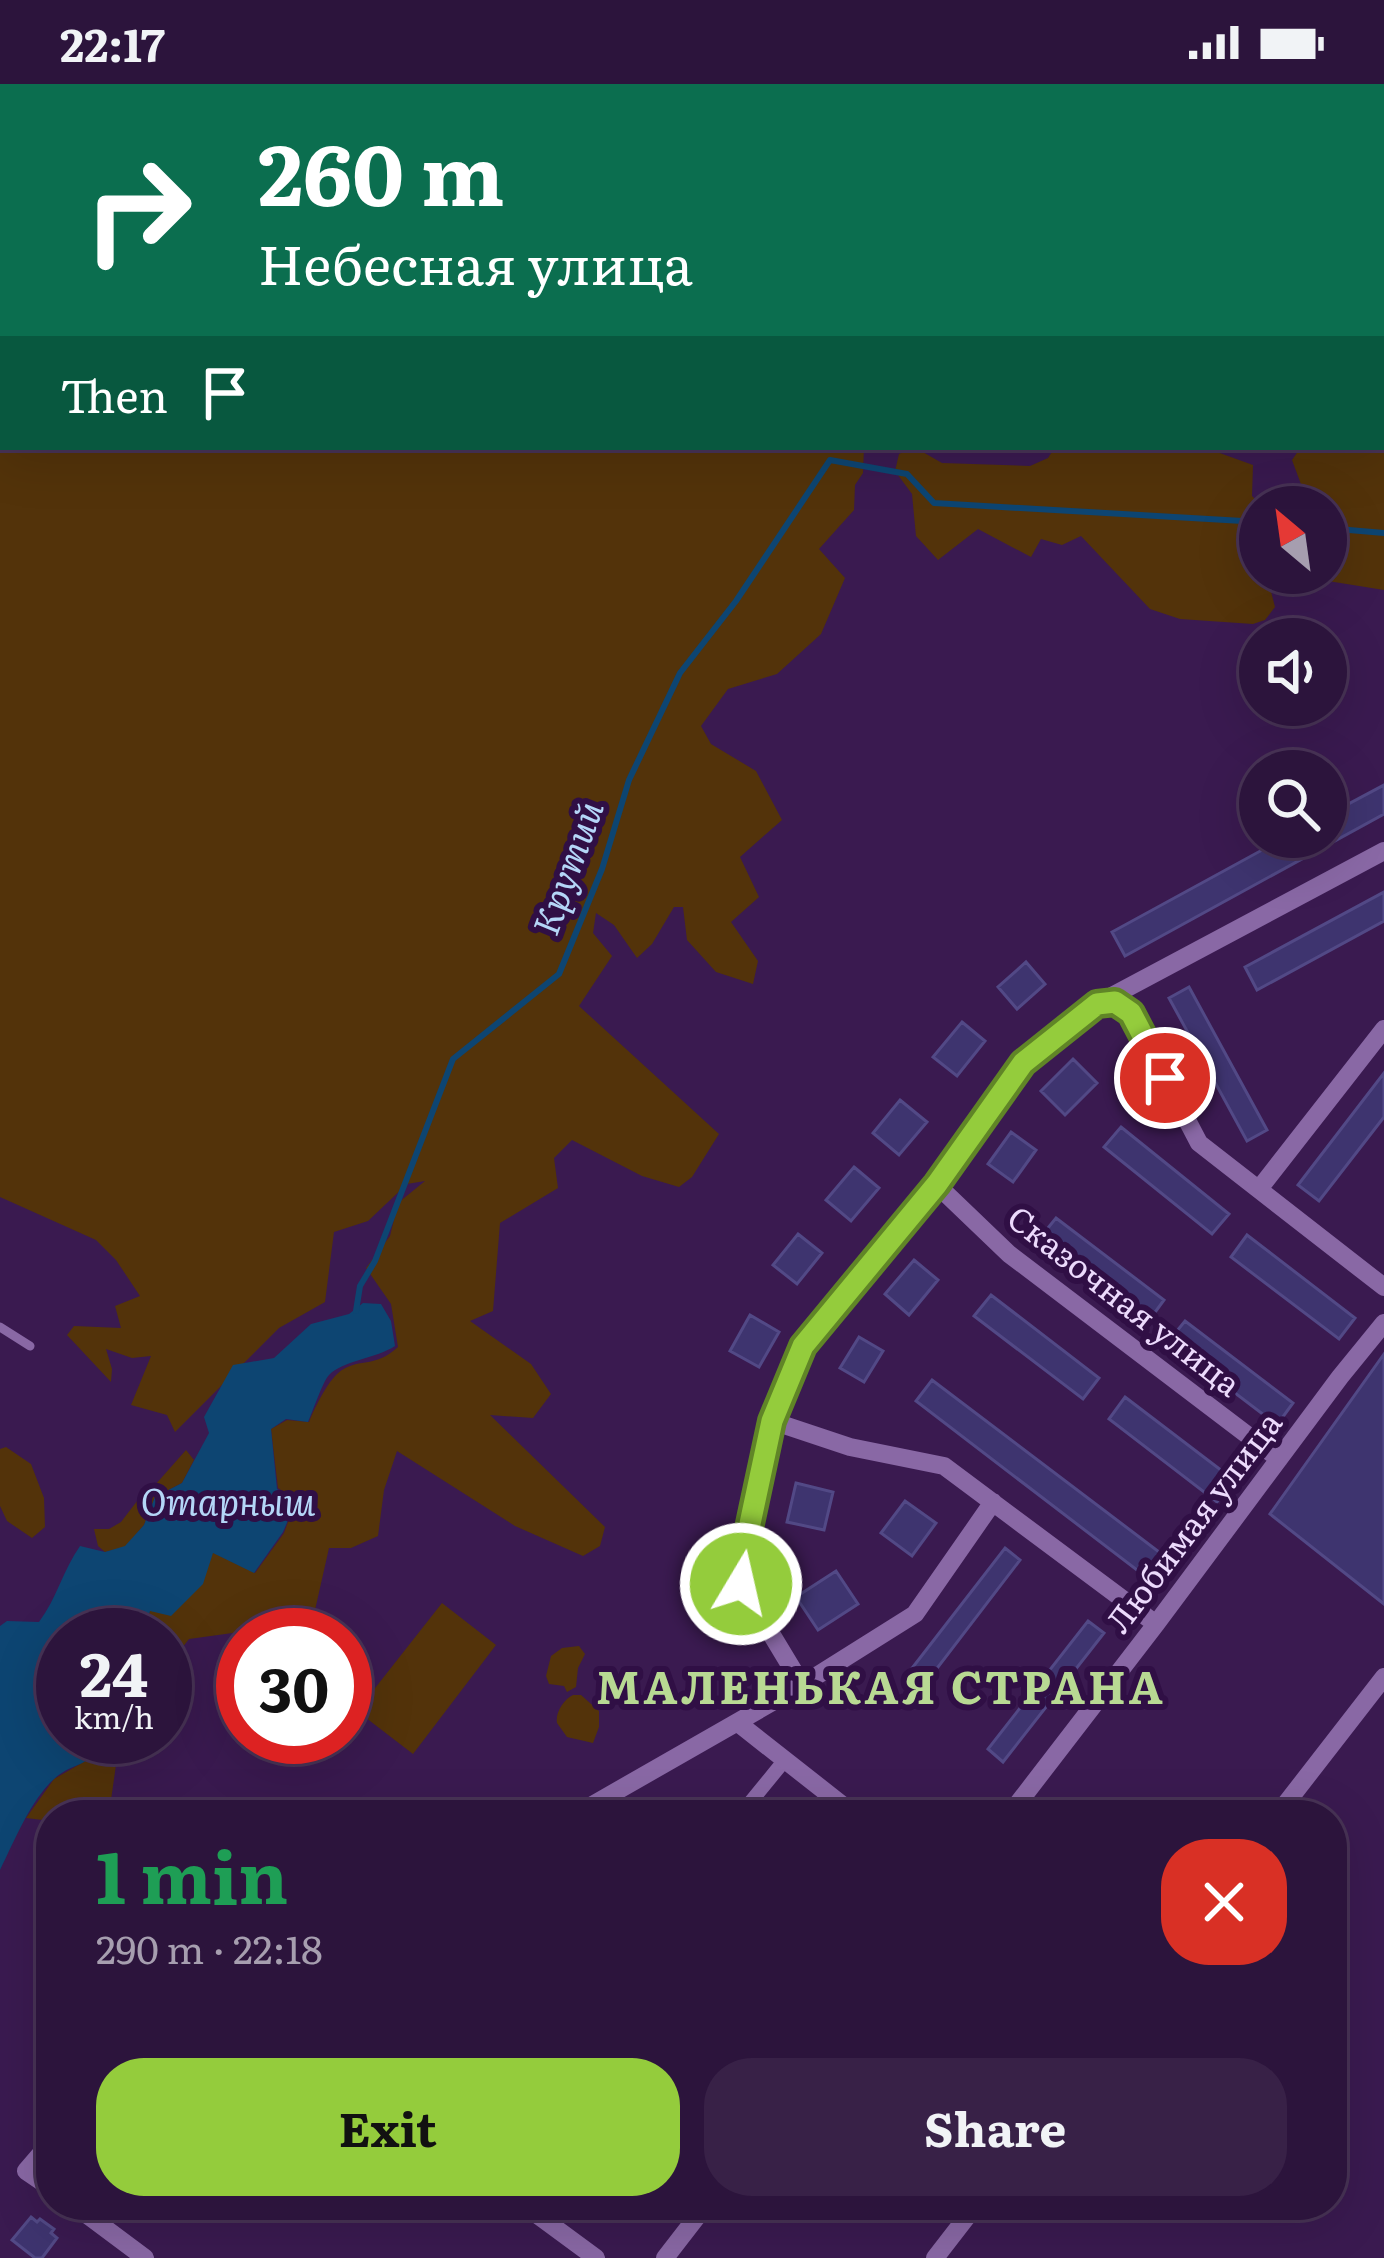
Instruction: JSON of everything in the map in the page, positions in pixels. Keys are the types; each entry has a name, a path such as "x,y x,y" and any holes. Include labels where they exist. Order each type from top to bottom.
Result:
{"street":[{"path":"802,1685 741,1584 772,1421 803,1346 937,1184 1023,1063 1097,1004 1384,850"},
{"path":"1097,1004 1115,1002 1131,1013 1199,1143 1384,1287"},
{"path":"1259,1189 1384,1029"},
{"name":"Сказочная улица","path":"937,1184 1010,1254 1279,1459"},
{"name":"Любимая улица","path":"1021,1800 1384,1323"},
{"path":"772,1421 850,1447 944,1466 1156,1624"},
{"path":"602,1800 916,1614 993,1502"},
{"path":"1289,1800 1384,1677"},
{"path":"738,1723 835,1800"},
{"path":"752,1800 784,1761"},
{"path":"94,2220 145,2258"},
{"path":"544,2220 596,2258"},
{"path":"665,2258 694,2220"},
{"path":"935,2258 964,2220"}],"lane":[{"path":"0,1327 30,1346"}],"shaded area":[{"path":"0,450 864,450 854,510 819,549 845,578 821,634 777,674 728,689 701,726 711,744 756,771 782,820 740,857 759,897 731,922 758,961 753,984 716,972 687,940 683,907 674,907 652,944 637,958 614,925 596,913 593,933 612,956 579,1006 719,1134 692,1177 679,1187 642,1176 572,1140 554,1158 558,1188 500,1223 493,1311 470,1321 531,1364 551,1394 533,1418 490,1415 605,1527 600,1546 583,1556 515,1526 397,1451 384,1490 378,1536 351,1548 329,1548 315,1608 216,1608 216,1635 192,1639 192,1608 153,1608 212,1552 255,1573 284,1533 296,1500 278,1488 271,1429 287,1420 309,1422 337,1374 398,1347 391,1304 366,1268 390,1236 398,1203 425,1181 407,1184 368,1221 334,1232 325,1302 279,1328 175,1432 167,1415 131,1405 151,1356 132,1358 106,1349 111,1382 67,1335 74,1326 121,1328 115,1306 140,1296 96,1240 0,1197"},
{"path":"908,450 919,450 942,463 1030,466 1048,458 1053,450 1211,450 1253,465 1252,486 1239,486 1239,594 1272,594 1275,607 1267,618 1239,618 1239,623 1180,619 1150,609 1081,536 1062,545 1041,539 1031,557 978,529 938,560 916,536 912,494 895,471 899,454"},
{"path":"1299,450 1384,450 1384,590 1347,584 1347,486 1302,486 1292,460"},
{"path":"6,1447 31,1464 44,1498 45,1527 32,1538 7,1521 0,1506 0,1449"},
{"path":"186,1450 194,1460 182,1483 155,1497 144,1525 125,1547 105,1552 98,1546 94,1529 109,1529 121,1522"},
{"path":"442,1603 496,1645 413,1754 372,1723 372,1692"},
{"path":"579,1646 585,1654 576,1687 567,1692 564,1686 549,1684 551,1656 562,1648"},
{"path":"573,1695 581,1695 599,1711 593,1743 567,1737 557,1723 561,1707"},
{"path":"80,1764 116,1764 111,1800 39,1800 54,1779"}],"water":[{"name":"Отарныш","path":"363,1303 381,1304 391,1321 395,1346 329,1375 308,1422 286,1419 271,1429 277,1489 296,1501 283,1532 254,1573 213,1553 203,1584 179,1608 48,1608 80,1546 105,1552 125,1546 144,1525 155,1497 182,1483 209,1433 204,1417 233,1365 274,1358 311,1324 349,1314"},
{"name":"Отарныш","path":"7,1621 36,1622 36,1764 79,1764 62,1773 36,1800 0,1870 0,1626"}],"building":[{"path":"1384,785 1384,814 1347,834 1347,805"},
{"path":"1248,858 1304,858 1125,956 1112,932"},
{"path":"1384,892 1384,921 1257,990 1245,967"},
{"path":"1026,962 1045,984 1017,1009 998,987"},
{"path":"1189,987 1267,1130 1247,1141 1169,998"},
{"path":"962,1022 985,1041 957,1076 933,1057"},
{"path":"1073,1059 1097,1083 1065,1115 1041,1091"},
{"path":"1384,1073 1384,1117 1319,1201 1298,1185"},
{"path":"900,1100 927,1122 899,1155 873,1133"},
{"path":"1121,1127 1229,1214 1212,1234 1104,1147"},
{"path":"1011,1132 1036,1150 1013,1182 988,1164"},
{"path":"854,1167 879,1188 851,1221 826,1200"},
{"path":"1056,1218 1164,1300 1148,1322 1039,1239"},
{"path":"798,1234 822,1253 797,1284 773,1265"},
{"path":"1247,1235 1355,1318 1339,1339 1231,1257"},
{"path":"914,1260 938,1280 909,1315 885,1294"},
{"path":"991,1295 1099,1378 1083,1399 974,1316"},
{"path":"750,1315 779,1332 759,1367 730,1351"},
{"path":"1185,1321 1293,1403 1277,1425 1168,1342"},
{"path":"859,1337 883,1351 864,1382 840,1368"},
{"path":"1384,1354 1384,1604 1270,1514"},
{"path":"932,1380 1167,1558 1150,1580 916,1401"},
{"path":"1125,1397 1234,1480 1217,1502 1109,1419"},
{"path":"796,1483 833,1492 824,1530 787,1522"},
{"path":"905,1501 936,1523 912,1556 881,1533"},
{"path":"1005,1548 1020,1560 922,1688 906,1676"},
{"path":"836,1571 858,1604 818,1630 796,1597"},
{"path":"1088,1621 1104,1633 1003,1762 988,1749"},
{"path":"31,2217 54,2229 51,2233 57,2238 42,2258 35,2258 12,2240"}],"waterway":[{"name":"Крутий","path":"356,1311 360,1286 375,1261 453,1059 559,974 602,869 629,780 680,673 736,601 830,460 907,474 934,503 1239,521"},
{"name":"Крутий","path":"1347,530 1384,533"}],"district":[{"name":"МАЛЕНЬКАЯ СТРАНА","path":"881,1688"}],"route":[{"path":"741,1584 772,1421 803,1346 937,1184 1023,1063 1097,1004 1115,1002 1131,1013 1165,1078"}]}
